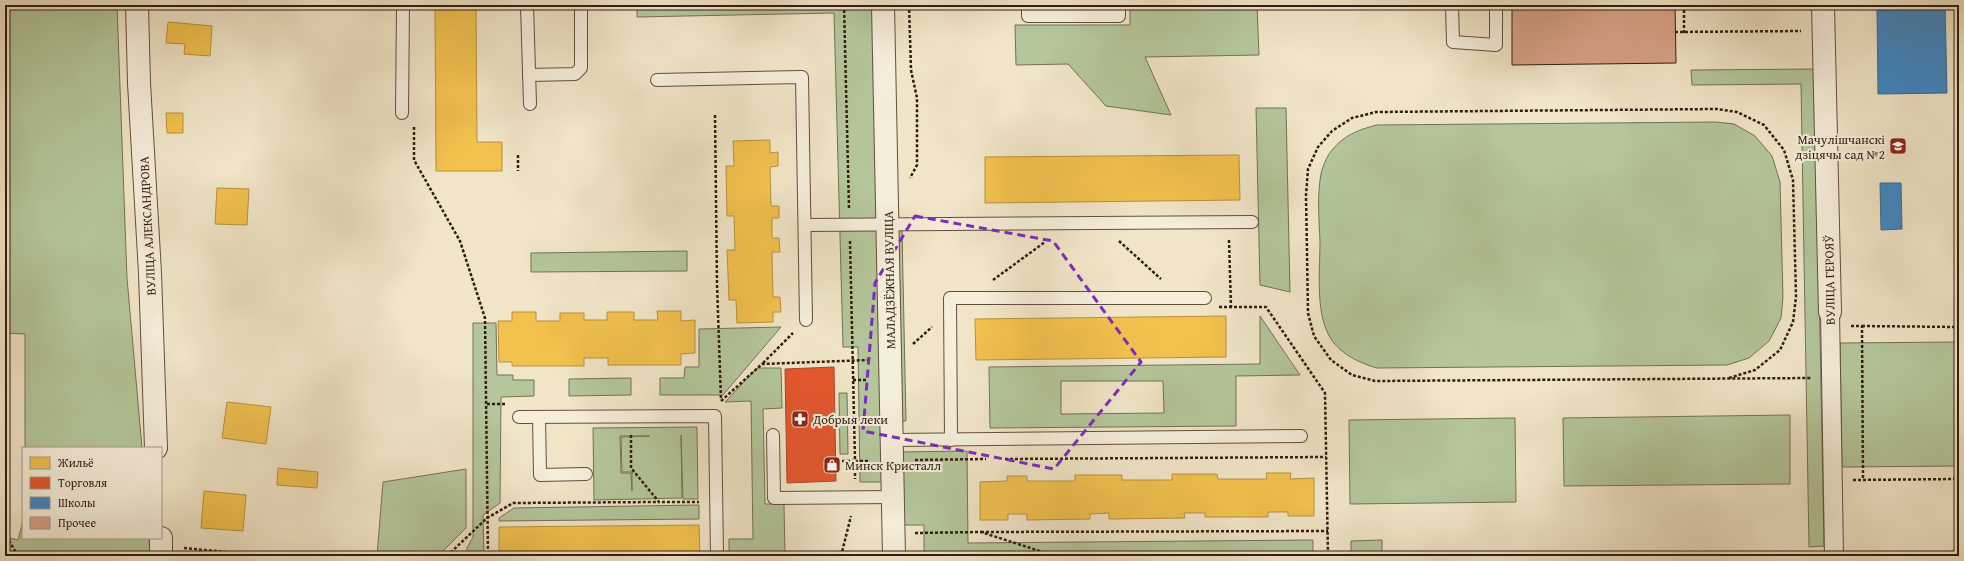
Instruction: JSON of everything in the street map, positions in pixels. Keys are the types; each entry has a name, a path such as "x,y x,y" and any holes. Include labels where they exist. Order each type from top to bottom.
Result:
{"street":[{"name":"ВУЛІЦА АЛЕКСАНДРОВА","path":"137,5 139,83 150,273 156,447"},
{"name":"МАЛАДЗЁЖНАЯ ВУЛІЦА","path":"883,5 894,556"},
{"name":"ВУЛІЦА ГЕРОЯЎ","path":"1823,5 1834,556"}],"lane":[{"path":"402,113 403,5"},
{"path":"527,5 530,104"},
{"path":"529,75 575,74 581,68 581,5"},
{"path":"1028,5 1028,16 1119,16 1119,5"},
{"path":"1452,5 1453,42 1496,45 1496,5"},
{"path":"657,80 802,77 806,320"},
{"path":"805,225 1252,222"},
{"path":"951,440 950,298 1205,298"},
{"path":"518,417 714,416 717,556"},
{"path":"539,417 540,475 586,474"},
{"path":"773,435 774,498 893,497"},
{"path":"892,450 951,440 1301,436"}],"path":[{"path":"844,5 854,461 892,450 991,459"},
{"path":"1684,5 1684,33"},
{"path":"1675,32 1824,31"},
{"path":"1729,378 1755,370 1780,350 1793,322 1796,297 1793,180 1784,150 1764,125 1737,112 1717,109 1376,112 1352,118 1332,130 1318,148 1308,169 1306,195 1308,313 1314,336 1318,342 1331,360 1352,375 1375,382 1729,378 1831,379"},
{"path":"715,115 717,284 721,401"},
{"path":"414,121 414,160 460,240 485,318 488,556"},
{"path":"518,155 518,171"},
{"path":"1229,222 1231,307 1266,307 1325,394 1328,556"},
{"path":"1830,319 1862,326 1959,328"},
{"path":"714,416 721,401 762,364 806,320"},
{"path":"1862,326 1863,480"},
{"path":"762,364 852,360"},
{"path":"630,416 631,468 659,502"},
{"path":"999,459 1326,457"},
{"path":"1832,480 1959,479"},
{"path":"447,556 487,518 513,503 716,502"},
{"path":"910,533 1328,531"},
{"path":"981,532 1055,556"},
{"path":"5,538 8,539 18,556"},
{"path":"1947,556 1959,546"},
{"path":"161,548 192,548 269,556"}],"highlighted area":[{"path":"915,216 1053,241 1141,362 1054,469 863,431 875,283"}],"green space":[{"path":"5,5 117,5 127,278 142,447 25,447 25,334 5,333"},
{"path":"637,5 876,5 886,482 860,482 858,347 843,347 834,13 637,17"},
{"path":"1130,5 1257,5 1259,55 1145,57 1171,115 1106,106 1068,64 1016,65 1015,25 1130,25"},
{"path":"1815,69 1824,546 1809,547 1801,84 1692,85 1691,70"},
{"path":"1256,108 1286,108 1290,292 1260,285"},
{"path":"1716,122 1734,124 1755,136 1772,156 1780,182 1783,297 1781,318 1769,341 1749,358 1727,365 1377,368 1354,359 1334,344 1330,337 1323,319 1320,297 1319,190 1322,169 1325,161 1334,148 1350,135 1377,125"},
{"path":"895,230 902,230 906,421 899,421"},
{"path":"687,251 687,271 531,272 531,253"},
{"path":"1260,316 1300,375 1236,376 1236,426 990,428 989,367 1260,364","holes":["1061,381 1163,381 1164,413 1061,414"]},
{"path":"473,323 496,323 497,375 513,375 513,380 534,380 534,396 501,397 500,503 483,515 484,556 467,556 467,548 473,537"},
{"path":"781,327 723,395 660,395 660,378 684,378 685,367 699,367 699,329"},
{"path":"1959,342 1959,466 1842,467 1840,343"},
{"path":"757,368 781,368 782,408 763,409 765,504 784,504 785,556 729,556 729,539 753,539 751,401 725,402"},
{"path":"631,378 631,395 569,396 569,379"},
{"path":"839,393 847,393 848,454 840,454"},
{"path":"1790,415 1790,484 1564,486 1563,418"},
{"path":"1515,418 1516,502 1350,504 1349,420"},
{"path":"697,427 698,499 683,499 681,435 682,498 594,500 593,428","holes":["620,436 650,436 621,437 622,472 632,472 632,491 631,473 621,473"]},
{"path":"967,451 968,543 1313,540 1313,556 924,556 924,525 901,525 900,452"},
{"path":"466,469 466,528 438,556 377,556 383,482"},
{"path":"699,505 699,519 499,521 499,518 514,508"},
{"path":"22,525 22,539 149,539 150,556 5,556 5,537 18,540"},
{"path":"1382,540 1382,556 1351,556 1351,541"}],"building: Жильё":[{"path":"435,5 476,5 477,142 502,142 502,171 436,171"},
{"path":"168,22 212,26 210,56 184,54 185,44 166,43"},
{"path":"166,113 183,113 183,133 167,133"},
{"path":"770,140 770,153 778,152 778,166 770,167 771,206 779,206 779,218 772,218 772,238 779,238 780,252 772,252 773,297 780,297 781,312 773,312 773,322 737,323 736,300 729,300 727,250 735,250 734,216 727,216 726,166 734,166 733,141"},
{"path":"1239,155 1240,200 985,203 985,157"},
{"path":"217,188 249,189 247,225 215,224"},
{"path":"657,311 681,311 681,321 695,320 695,353 681,354 681,365 608,365 608,358 584,358 584,366 512,366 512,362 499,362 498,321 512,321 512,312 536,312 536,321 560,321 560,313 584,313 584,320 607,320 607,312 634,312 634,320 658,320"},
{"path":"1226,316 1226,357 976,360 975,319"},
{"path":"227,402 271,407 266,444 222,438"},
{"path":"278,468 318,472 317,488 277,485"},
{"path":"1266,473 1291,473 1290,479 1314,478 1314,516 1288,516 1288,512 1268,512 1268,517 1205,517 1205,513 1184,513 1185,518 1109,519 1109,513 1090,514 1090,519 1027,520 1027,514 1008,514 1008,520 980,520 980,482 1007,481 1007,476 1027,476 1027,481 1075,481 1075,475 1122,475 1122,480 1172,480 1172,474 1217,474 1218,479 1267,479"},
{"path":"204,491 246,495 243,531 201,528"},
{"path":"699,525 700,556 499,556 499,527"}],"building: Торговля":[{"path":"834,367 836,481 787,483 785,369"}],"building: Школы":[{"name":"Мачулішчанскі дзіцячы сад №2","path":"1877,5 1945,5 1947,93 1878,94"},
{"path":"1880,183 1901,183 1902,229 1881,230"}],"building: Прочее":[{"path":"1512,5 1675,5 1676,63 1512,65"}],"place":[{"name":"Мачулішчанскі дзіцячы сад №2","path":"1898,146"},
{"name":"Добрыя леки","path":"800,419"},
{"name":"Минск Кристалл","path":"832,465"}]}
